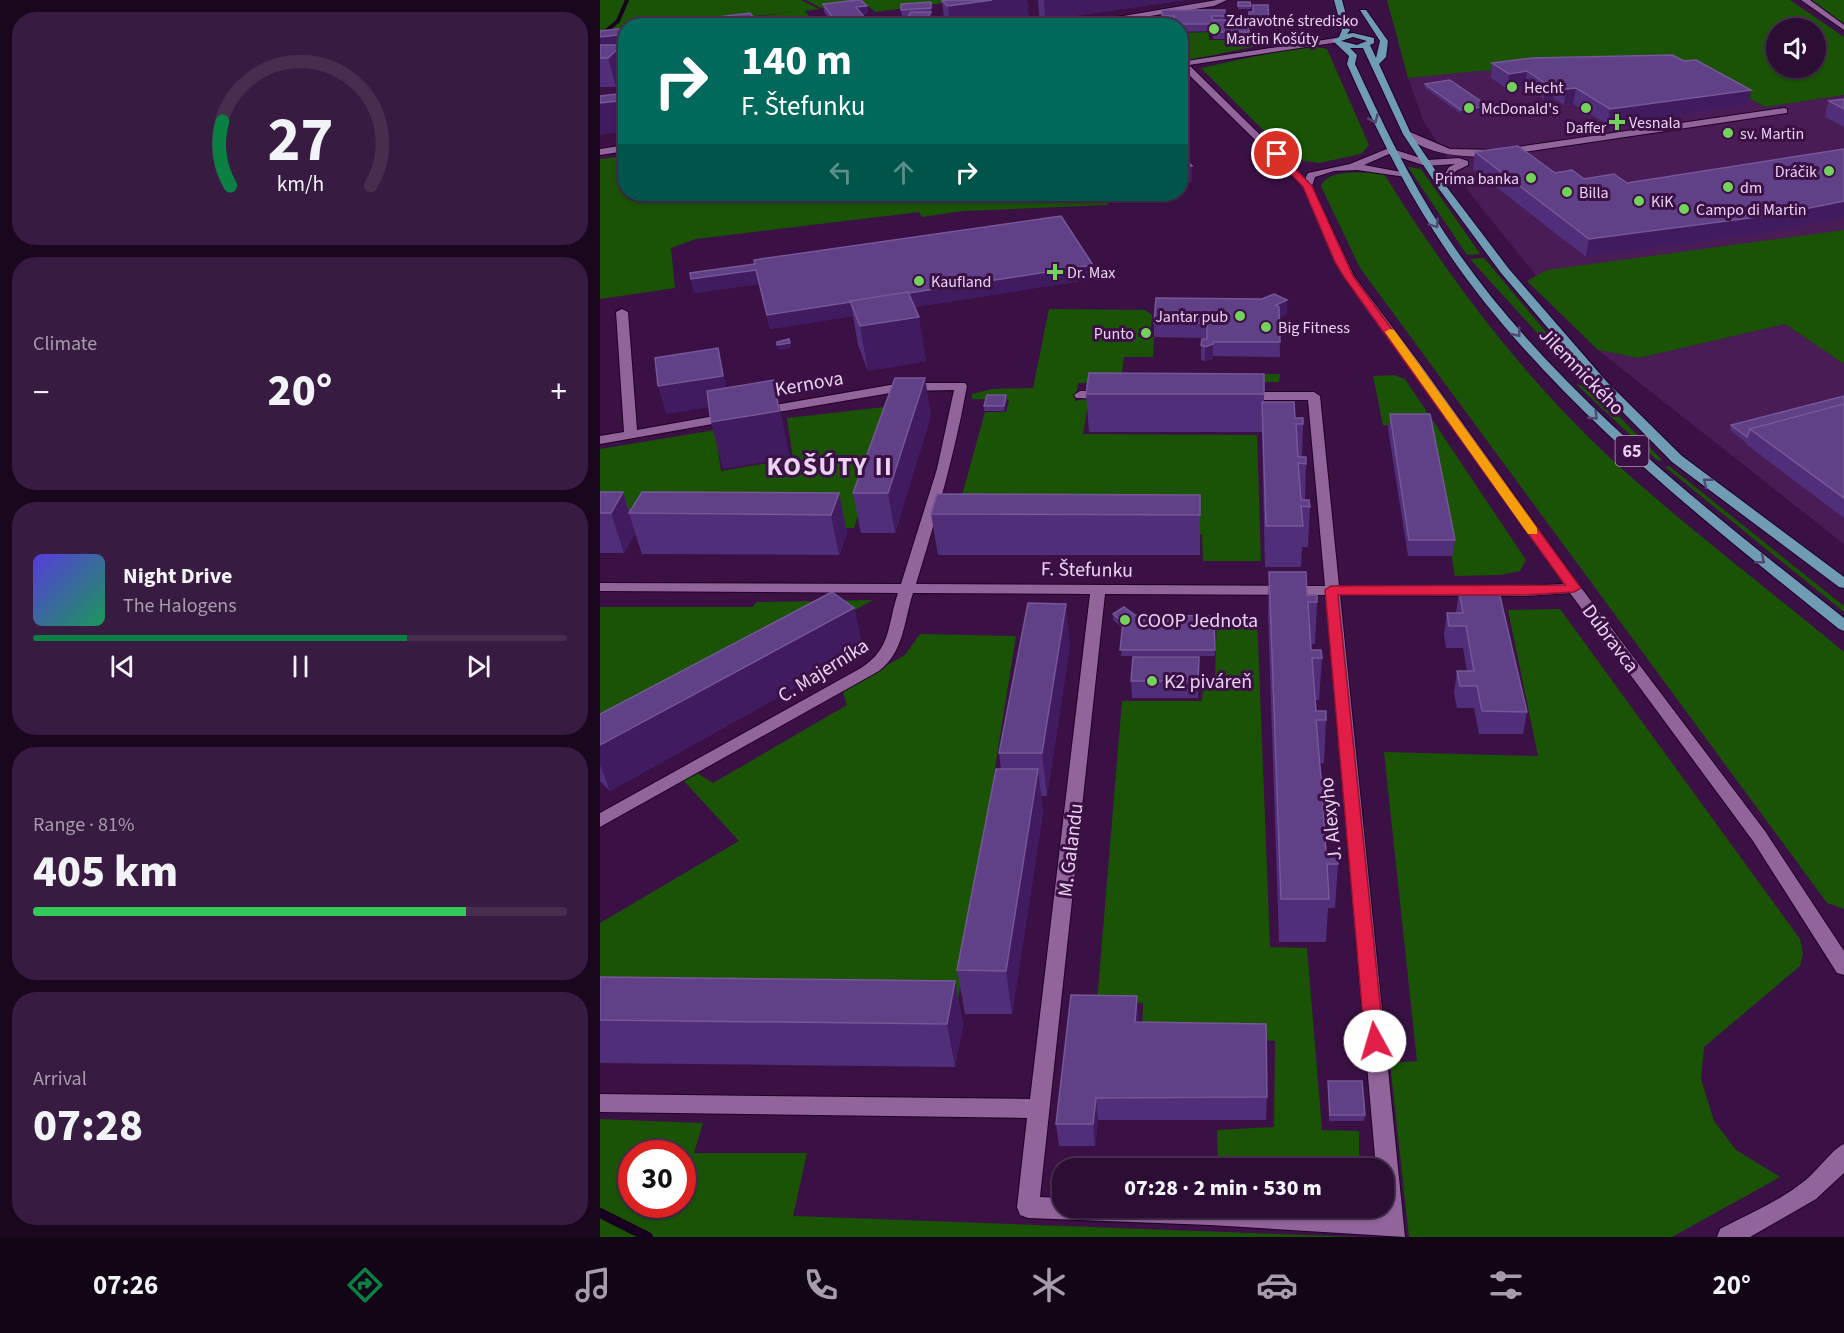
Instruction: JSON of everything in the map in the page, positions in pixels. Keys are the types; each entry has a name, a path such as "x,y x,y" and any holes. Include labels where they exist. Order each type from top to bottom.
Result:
{"main road":[{"name":"Jilemnického","path":"1338,0 1346,30 1340,41 1353,55 1351,64 1389,151 1483,291 1525,343 1574,396 1649,466 1844,626"},
{"name":"Jilemnického","path":"1361,0 1364,12 1363,36 1371,41 1366,45 1367,53 1376,62 1407,134 1442,187 1513,281 1639,424 1677,459 1844,584"},
{"name":"Jilemnického","path":"1364,12 1384,41 1382,57 1376,62"},
{"path":"1340,41 1363,36"},
{"path":"1340,41 1366,45"}],"street":[{"path":"969,18 982,16 987,0"},
{"path":"1121,18 1214,4 1223,0"},
{"path":"1805,0 1844,28"},
{"path":"1188,63 1340,41"},
{"name":"Dúbravca","path":"1188,70 1307,186 1339,262 1349,277 1574,588 1759,836 1844,967"},
{"path":"1442,187 1452,169 1471,160 1497,153 1784,111"},
{"path":"1407,134 1433,149 1452,154 1497,153"},
{"path":"600,152 618,149"},
{"path":"1307,186 1311,175 1354,166 1389,151 1426,163 1471,160"},
{"path":"1354,166 1384,169 1403,175"},
{"path":"622,312 631,435"},
{"name":"Kernova","path":"600,440 902,387 961,386"},
{"name":"C. Majerníka","path":"600,821 879,663 889,652 926,527 956,416 961,386"},
{"path":"1080,395 1120,395"},
{"name":"J. Alexyho","path":"1233,396 1314,396 1393,1232"},
{"name":"F. Štefunku","path":"600,587 907,587 1098,591 1526,591 1574,588"},
{"name":"M. Galandu","path":"1098,591 1041,1109 1028,1207 1210,1214 1393,1232"},
{"path":"600,1103 1041,1109"},
{"path":"1728,1237 1813,1188 1836,1168 1844,1154"}],"shaded area":[{"name":"Campo di Martin","path":"1688,65 1765,107 1844,95 1844,237 1541,282 1472,196 1424,122 1408,78 1478,71"},
{"path":"1785,324 1844,364 1844,544 1598,350 1639,358"}],"green space":[{"path":"600,0 801,0 819,9 805,11 810,18 763,18 762,16 791,12 754,16 754,18 618,18 618,48 600,50"},
{"path":"806,0 966,0 875,12 865,3 821,8"},
{"path":"1387,0 1790,0 1816,18 1766,18 1766,78 1826,78 1826,25 1844,37 1844,95 1765,107 1688,65 1478,71 1408,78"},
{"path":"1808,0 1844,0 1844,25"},
{"path":"1209,32 1209,40 1250,40 1253,47 1188,60 1188,33"},
{"path":"1306,45 1327,49 1369,145 1361,154 1319,163 1292,159 1201,68"},
{"path":"618,157 618,201 1106,201 1109,205 963,211 922,217 919,212 696,239 671,248 675,288 600,299 600,159"},
{"path":"1408,167 1421,169 1480,254 1467,255"},
{"path":"1338,174 1384,174 1438,256 1496,334 1560,408 1594,443 1656,499 1844,652 1844,909 1827,903 1360,268 1321,186 1330,177"},
{"path":"1844,230 1844,364 1785,324 1639,358 1598,350 1527,281 1547,270"},
{"path":"1484,258 1582,375 1569,368 1470,259"},
{"path":"1049,309 1145,310 1152,315 1151,328 1139,328 1138,337 1154,337 1153,357 1124,357 1122,373 1280,374 1279,382 1078,383 1075,401 1089,398 1083,434 1257,435 1261,561 1203,561 1202,534 952,532 985,412 1006,412 1009,400 972,399 972,394 992,389 1033,388"},
{"path":"1394,375 1405,379 1526,560 1520,571 1500,575 1455,576 1429,428 1383,425 1373,376"},
{"path":"1576,384 1592,389 1662,460 1658,461"},
{"path":"894,406 854,528 600,529 600,449 715,430 721,471 793,459 787,418"},
{"path":"1669,466 1844,606 1844,612 1665,467"},
{"path":"873,600 600,749 600,607 753,607 756,602"},
{"path":"1560,609 1800,939 1803,954 1800,966 1704,1047 1701,1079 1714,1121 1736,1150 1780,1177 1672,1237 1409,1237 1390,1063 1417,1061 1384,752 1538,756 1508,610"},
{"path":"1257,615 1270,947 1307,948 1322,1130 1359,1131 1359,1158 1218,1158 1217,1130 1274,1127 1275,1041 1142,1035 1143,1003 1097,1002 1122,701 1202,701 1204,680 1215,679 1217,616"},
{"path":"920,634 1016,636 955,1019 600,1013 600,923 739,841 683,780 697,773 713,783 847,705 842,690 905,655"},
{"path":"600,1119 703,1123 696,1146 696,1140 618,1140 618,1218 696,1218 696,1153 807,1153 793,1216 1360,1237 600,1237"}],"building":[{"path":"861,0 867,6 856,7 864,17 833,18 823,4"},
{"path":"992,0 948,6 942,1"},
{"path":"931,2 931,8 901,10 901,4"},
{"path":"1238,2 1250,2 1251,6 1238,6"},
{"path":"1253,5 1268,5 1269,19 1249,16 1249,12 1253,12"},
{"path":"1162,10 1225,10 1225,16 1212,16 1212,20 1248,20 1249,32 1213,32 1212,24 1188,24 1188,18 1162,16"},
{"path":"911,12 931,12 927,18 907,18"},
{"path":"750,13 754,18 710,18"},
{"path":"618,29 618,35 600,37 600,31"},
{"path":"600,45 618,45 618,49 608,58 600,58"},
{"path":"1672,55 1684,61 1696,60 1751,90 1610,109 1576,88 1566,89 1556,82 1546,84 1527,71 1509,74 1492,63 1532,58"},
{"path":"1450,80 1488,106 1461,110 1425,84"},
{"path":"618,94 618,101 600,103 600,96"},
{"path":"1844,99 1844,109 1829,101"},
{"name":"Campo di Martin","path":"1518,146 1555,173 1572,170 1584,179 1614,174 1627,183 1844,149 1844,201 1780,214 1589,239 1475,152"},
{"name":"Kaufland","path":"1061,216 1093,265 767,315 756,270 691,279 690,273 755,264 754,260"},
{"path":"908,292 919,317 860,326 850,301"},
{"path":"1274,294 1287,300 1276,305 1279,307 1280,342 1213,342 1205,347 1201,345 1202,339 1207,339 1207,323 1154,323 1156,298 1262,299"},
{"path":"789,339 790,343 777,345 777,342"},
{"path":"718,348 723,376 658,386 655,358"},
{"path":"1089,373 1264,374 1264,394 1086,394"},
{"path":"895,378 925,378 888,493 853,493"},
{"path":"774,380 779,411 711,422 707,391"},
{"path":"987,395 1006,395 1004,406 984,406"},
{"path":"1844,396 1844,404 1750,429 1747,437 1731,425"},
{"path":"1262,402 1294,402 1295,418 1303,418 1303,424 1296,424 1298,457 1306,457 1306,464 1298,463 1301,500 1309,500 1310,507 1301,506 1303,526 1266,526"},
{"path":"1844,404 1844,498 1750,429"},
{"path":"1390,414 1430,414 1455,540 1409,540"},
{"path":"600,492 623,492 611,513 600,513"},
{"path":"642,492 839,493 831,515 629,513"},
{"path":"937,494 1200,495 1200,515 931,514"},
{"path":"1269,572 1306,572 1307,595 1317,595 1317,602 1308,602 1311,650 1321,650 1322,658 1312,658 1316,711 1326,711 1326,720 1316,720 1321,778 1331,778 1332,788 1322,788 1326,853 1337,853 1338,864 1327,864 1329,899 1281,899"},
{"path":"1459,591 1499,592 1527,712 1482,711 1477,686 1460,686 1457,671 1474,671 1466,626 1449,626 1447,613 1463,613"},
{"path":"832,592 854,608 600,745 600,714"},
{"path":"1028,603 1066,604 1042,753 999,753"},
{"path":"1124,607 1135,615 1214,616 1215,650 1120,650 1123,622 1113,614"},
{"path":"1133,657 1199,657 1198,681 1131,681"},
{"path":"996,769 1038,769 1006,971 957,970"},
{"path":"600,977 955,981 947,1024 600,1020"},
{"path":"1071,995 1137,996 1135,1022 1266,1024 1267,1097 1096,1098 1093,1124 1056,1124"},
{"path":"1328,1081 1362,1081 1365,1115 1330,1115"}],"waterway":[{"path":"619,18 627,0"},
{"path":"600,36 618,21"},
{"path":"600,1213 648,1237"}],"slow traffic":[{"path":"1390,332 1533,531"}],"place":[{"name":"Zdravotné stredisko Martin Košúty","path":"1214,29"},
{"name":"Hecht","path":"1512,87"},
{"name":"McDonald's","path":"1469,108"},
{"name":"Daffer","path":"1586,108"},
{"name":"Vesnala","path":"1617,122"},
{"name":"sv. Martin","path":"1728,133"},
{"name":"Dráčik","path":"1829,171"},
{"name":"Prima banka","path":"1531,178"},
{"name":"dm","path":"1728,187"},
{"name":"Billa","path":"1567,192"},
{"name":"KiK","path":"1639,201"},
{"name":"Campo di Martin","path":"1684,209"},
{"name":"Dr. Max","path":"1055,272"},
{"name":"Kaufland","path":"919,281"},
{"name":"Jantar pub","path":"1240,316"},
{"name":"Big Fitness","path":"1266,327"},
{"name":"Punto","path":"1146,333"},
{"name":"COOP Jednota","path":"1125,620"},
{"name":"K2 piváreň","path":"1152,681"}],"district":[{"name":"KOŠÚTY II","path":"830,466"}],"route":[{"path":"1277,154 1307,186 1339,262 1349,277 1416,366 1574,588 1526,591 1331,590 1375,1041"}]}
